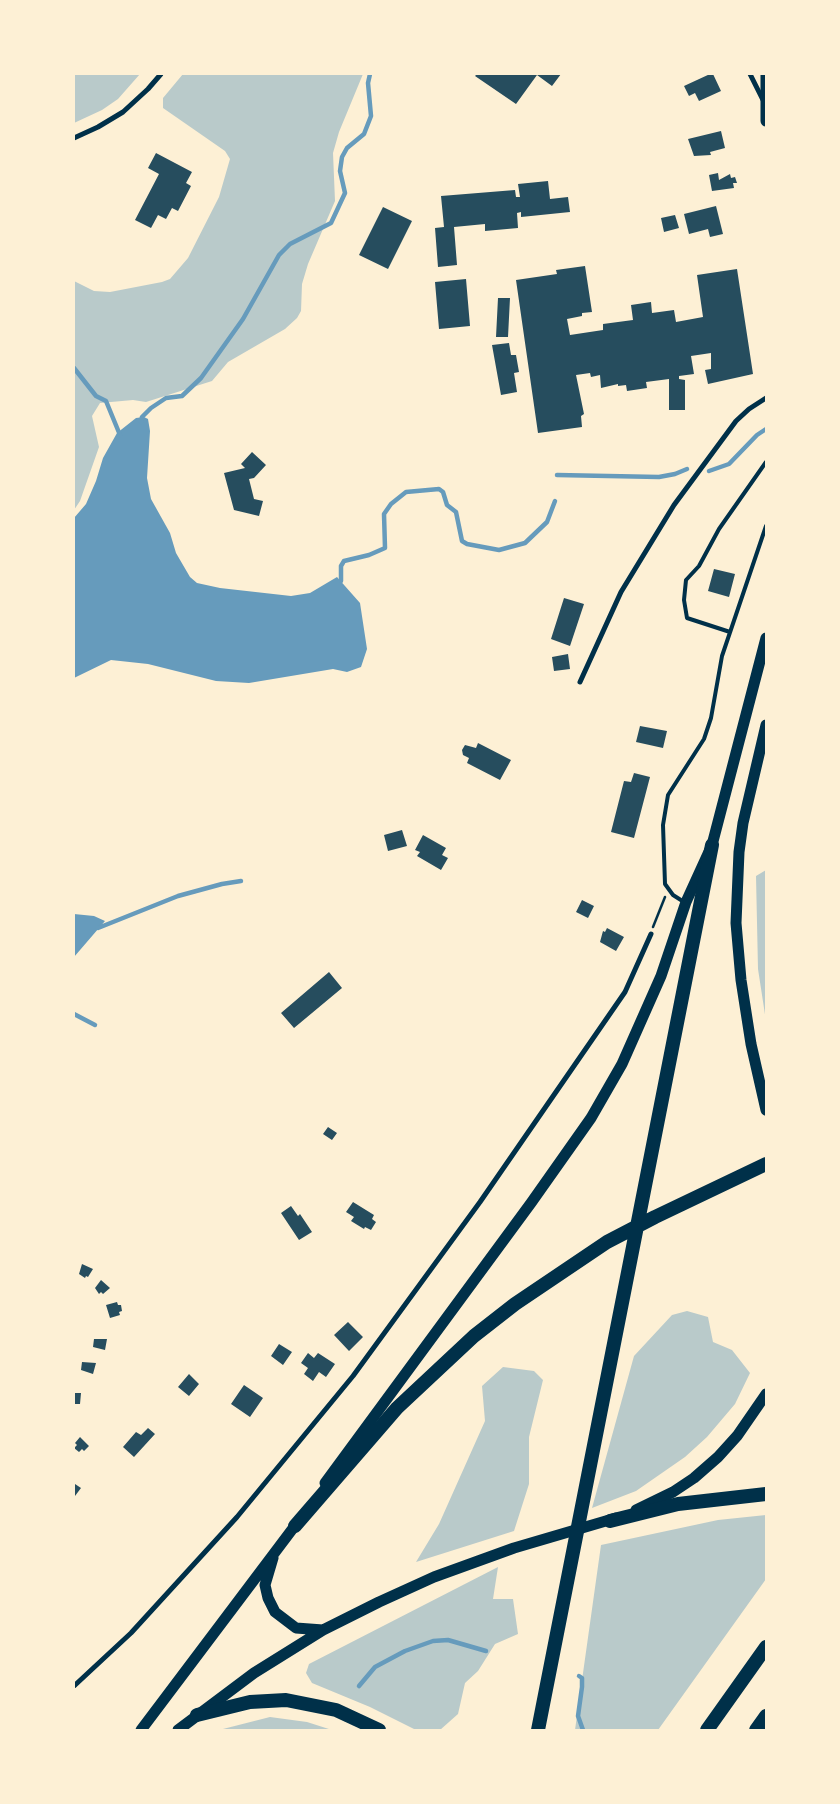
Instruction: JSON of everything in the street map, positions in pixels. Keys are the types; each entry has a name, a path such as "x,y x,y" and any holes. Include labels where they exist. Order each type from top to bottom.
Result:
{"highway":[{"path":"538,1730 712,845"},
{"path":"295,1526 397,1408 428,1378 515,1304 607,1242 766,1164"},
{"path":"610,1521 678,1504 766,1494"},
{"path":"707,1730 766,1647"},
{"path":"197,1715 250,1702 286,1700 336,1710 379,1730"},
{"path":"756,1730 766,1716"}],"main road":[{"path":"766,74 766,121"},
{"path":"141,1730 295,1526 591,1118 622,1064 657,985 686,902 712,845 766,638"},
{"path":"766,725 742,823 736,923 741,980 750,1035 766,1110"},
{"path":"178,1730 254,1673 323,1630 434,1577 514,1548 610,1521 652,1503 694,1478 737,1436 766,1394"},
{"path":"276,1549 265,1585 268,1598 275,1612 296,1628 323,1630"}],"street":[{"path":"74,138 98,127 123,112 161,74"},
{"path":"750,74 765,104"},
{"path":"580,682 621,592 670,512 736,421 748,409 766,398"},
{"path":"74,1686 131,1633 238,1517 353,1376 480,1202 625,992 651,934"}],"lane":[{"path":"730,632 686,618 684,600 686,580 699,566 719,529 766,462"},
{"path":"686,902 673,896 668,888 663,870 663,824 668,795 704,739 711,718 722,656 766,526"}],"path":[{"path":"651,934 668,888"}],"shaded area":[{"path":"74,74 140,74 118,99 102,110 74,123"},
{"path":"183,74 363,74 339,132 333,153 335,201 308,264 302,284 301,311 297,318 285,329 228,362 212,381 146,402 133,400 100,403 92,416 99,447 80,501 74,510 74,281 94,291 110,292 170,279 188,258 219,197 230,159 225,151 163,108 163,98"},
{"path":"766,870 766,1021 758,969 756,876"},
{"path":"687,1311 708,1317 713,1342 732,1350 750,1373 735,1404 707,1437 685,1457 636,1491 592,1508 634,1356 672,1315"},
{"path":"503,1367 534,1371 543,1380 529,1437 529,1484 514,1531 416,1562 439,1524 485,1421 482,1386"},
{"path":"766,1515 766,1579 658,1730 575,1730 601,1545 718,1520"},
{"path":"498,1567 493,1599 513,1599 518,1634 495,1644 478,1671 465,1683 458,1714 440,1730 416,1730 370,1707 312,1683 306,1673 309,1664"},
{"path":"270,1717 307,1722 332,1730 219,1730"}],"water":[{"path":"144,417 148,419 150,431 147,478 151,499 170,533 176,553 190,577 197,583 220,588 291,596 310,593 337,577 360,603 367,649 361,667 347,672 333,669 249,683 216,681 148,664 111,660 74,678 74,518 86,504 103,458 117,433 136,418"},
{"path":"74,914 94,916 105,921 74,957"}],"building":[{"path":"477,74 561,74 552,86 537,75 516,104 475,76"},
{"path":"713,74 721,91 699,101 695,93 689,96 684,86"},
{"path":"721,131 725,148 710,152 711,155 694,156 688,139"},
{"path":"156,153 192,172 186,183 191,186 178,211 172,208 166,219 158,215 151,228 135,220 159,174 148,168"},
{"path":"718,173 719,180 730,174 731,178 735,177 737,183 733,183 734,188 712,191 709,175"},
{"path":"548,181 550,199 568,197 570,212 521,217 521,212 517,213 518,228 485,231 485,224 454,227 457,265 438,267 435,228 444,227 441,196 515,190 516,197 520,197 518,184"},
{"path":"716,206 723,234 710,237 708,229 689,234 684,214"},
{"path":"383,207 412,221 388,269 359,255"},
{"path":"675,215 679,228 664,232 661,218"},
{"path":"585,266 592,312 582,313 582,316 567,319 570,335 603,330 603,324 633,320 631,305 651,302 652,313 674,310 676,322 703,317 697,275 737,269 753,374 708,384 705,370 711,369 711,353 691,356 694,374 679,376 679,379 685,380 685,410 669,410 669,379 646,382 647,388 627,391 626,385 618,386 618,384 601,388 600,375 591,377 590,373 576,375 584,414 581,416 582,427 538,433 516,280 557,274 556,270"},
{"path":"466,279 470,326 439,329 435,282"},
{"path":"498,298 510,298 508,337 496,337"},
{"path":"509,343 511,355 516,355 519,372 514,373 517,392 501,395 492,345"},
{"path":"252,452 266,465 254,478 249,479 254,499 263,501 259,516 234,510 224,473 245,468 241,464"},
{"path":"714,569 735,574 729,597 708,591"},
{"path":"564,598 584,604 570,646 551,639"},
{"path":"568,654 570,669 554,671 552,657"},
{"path":"640,726 667,731 663,748 636,742"},
{"path":"478,743 511,760 500,780 467,763 469,758 463,755 462,750 465,745 476,748"},
{"path":"634,773 650,777 634,838 611,832 624,781 631,782"},
{"path":"402,830 407,846 388,851 384,835"},
{"path":"423,835 446,848 442,855 448,858 441,870 417,856 420,852 415,850"},
{"path":"582,900 594,906 588,918 576,912"},
{"path":"607,928 624,937 616,951 600,942 603,931 605,932"},
{"path":"329,972 342,988 294,1028 281,1013"},
{"path":"328,1127 337,1133 332,1140 323,1134"},
{"path":"353,1202 374,1215 372,1219 376,1222 371,1230 365,1227 364,1229 351,1221 354,1217 346,1212"},
{"path":"291,1206 298,1216 300,1214 312,1232 299,1240 281,1213"},
{"path":"82,1264 93,1269 88,1277 86,1276 85,1278 79,1274"},
{"path":"101,1280 110,1288 103,1294 101,1292 99,1294 95,1288"},
{"path":"117,1302 118,1305 121,1305 122,1311 119,1312 120,1315 110,1318 106,1305"},
{"path":"348,1322 363,1337 349,1351 334,1335"},
{"path":"94,1339 107,1339 105,1350 93,1347"},
{"path":"279,1344 292,1352 283,1365 271,1356"},
{"path":"308,1353 314,1358 318,1353 335,1364 326,1377 319,1372 313,1381 304,1374 308,1368 301,1363"},
{"path":"82,1362 96,1363 93,1374 81,1370"},
{"path":"189,1374 199,1384 189,1396 178,1387"},
{"path":"244,1385 263,1398 250,1417 231,1404"},
{"path":"74,1393 81,1393 80,1404 74,1404"},
{"path":"148,1428 155,1434 134,1457 123,1447 136,1432 141,1435"},
{"path":"80,1437 89,1446 84,1451 82,1449 79,1452 74,1448 77,1445 75,1443"},
{"path":"75,1484 81,1488 75,1496 74,1495"}],"waterway":[{"path":"141,422 142,417 151,408 166,398 182,396 201,378 243,319 279,255 290,244 331,223 345,193 340,171 342,157 347,148 364,134 371,116 368,83 370,74"},
{"path":"74,368 96,396 106,401 120,435"},
{"path":"709,471 729,464 757,435 766,429"},
{"path":"557,475 659,477 675,474 687,469"},
{"path":"341,581 341,566 344,561 369,555 385,548 384,514 391,504 406,492 439,489 443,492 447,505 456,512 462,541 467,544 499,550 525,543 547,522 555,501"},
{"path":"98,928 178,896 241,881"},
{"path":"74,1014 95,1025"},
{"path":"359,1686 375,1667 405,1651 433,1641 448,1640 486,1651"},
{"path":"579,1676 582,1678 582,1687 578,1716 583,1730"}]}
